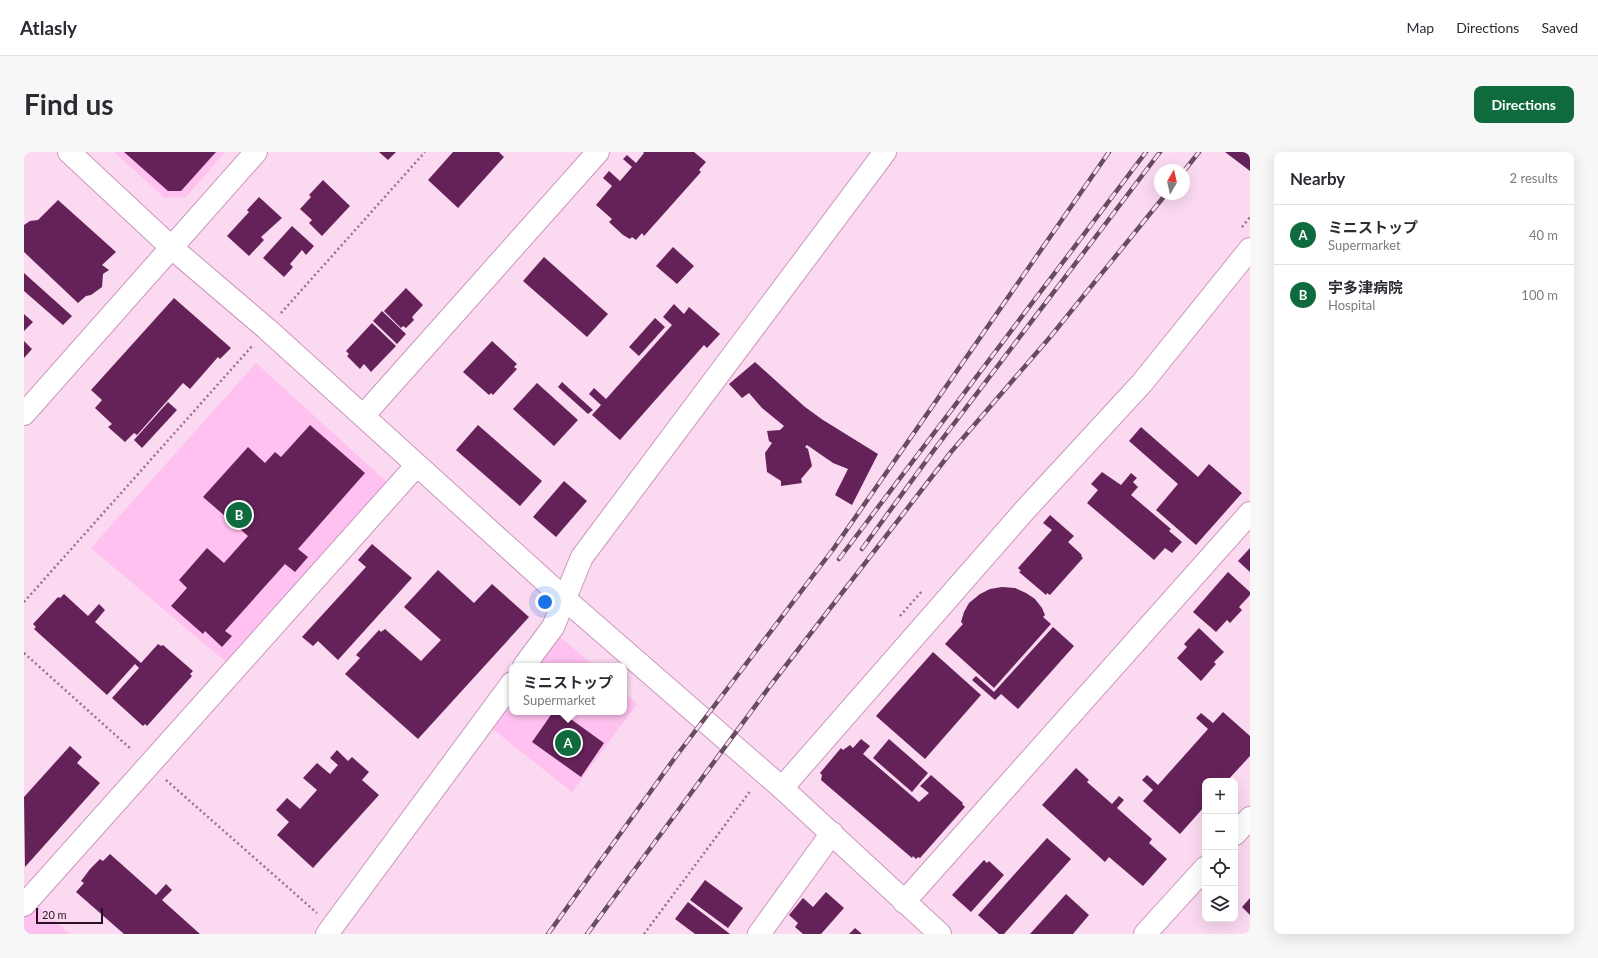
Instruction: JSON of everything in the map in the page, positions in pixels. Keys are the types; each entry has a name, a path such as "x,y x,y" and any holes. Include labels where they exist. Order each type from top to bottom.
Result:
{"street":[{"path":"69,152 172,248 267,329 416,466 566,600 782,788 940,934"},
{"path":"24,414 256,152"},
{"path":"363,416 598,152"},
{"path":"526,663 553,627 566,600 582,558 885,152"},
{"path":"782,788 1020,516 1142,383 1247,262"},
{"path":"24,906 416,466"},
{"path":"904,902 1250,513"},
{"path":"330,930 509,687"},
{"path":"1238,831 1250,818"},
{"path":"759,934 832,833"},
{"path":"1145,934 1202,871"}],"path":[{"path":"24,602 425,152"},
{"path":"24,653 150,765 330,930"},
{"path":"644,934 750,792"}],"shaded area":[{"path":"114,152 225,152 186,197 165,198"},
{"path":"256,363 387,482 227,663 91,548"},
{"path":"559,636 590,663 539,663"},
{"path":"627,695 637,704 572,792 490,727 509,703 509,715 627,715"},
{"path":"24,885 41,909 70,934 24,934"}],"building":[{"path":"124,152 216,152 181,191 168,191"},
{"path":"379,152 396,152 388,160"},
{"path":"453,152 499,152 504,157 458,208 428,180"},
{"path":"643,152 694,152 706,162 699,170 701,172 644,236 642,233 636,240 632,237 630,239 623,235 609,222 612,219 596,205 612,186 603,178 609,171 620,181 632,167 623,159 627,155 636,163 644,153"},
{"path":"1225,152 1250,152 1250,171"},
{"path":"323,180 350,206 322,236 309,223 312,220 300,209 311,197 309,195"},
{"path":"259,197 282,218 261,237 264,240 249,256 227,236 249,212 247,210"},
{"path":"58,200 116,252 102,265 109,270 103,274 102,287 91,295 86,296 78,303 24,252 24,225 30,221 38,220"},
{"path":"292,226 314,246 306,255 302,250 290,264 293,267 284,277 263,258"},
{"path":"673,247 694,266 677,284 656,266"},
{"path":"544,257 608,314 587,337 523,281"},
{"path":"24,273 72,316 63,325 24,291"},
{"path":"406,288 423,305 412,317 414,320 406,328 403,326 401,328 384,311"},
{"path":"174,298 231,348 220,359 218,357 190,389 183,383 137,435 134,433 125,442 108,427 112,424 95,408 102,400 91,390"},
{"path":"674,304 684,314 689,307 720,334 707,348 704,345 620,440 592,415 601,405 589,394 594,388 606,399 672,325 663,317"},
{"path":"382,311 406,334 397,344 373,321"},
{"path":"24,314 33,322 24,331"},
{"path":"655,318 665,327 639,356 629,347"},
{"path":"372,323 396,346 371,372 364,364 360,369 347,356 349,354 346,351"},
{"path":"24,341 32,349 24,358"},
{"path":"492,341 517,364 514,367 517,369 493,395 491,393 489,395 463,372"},
{"path":"755,362 805,407 878,454 852,505 835,495 848,469 833,463 807,445 805,447 808,449 812,466 801,479 802,483 781,486 781,481 767,472 765,453 772,443 769,441 767,431 780,430 784,426 762,408 749,393 742,398 729,384"},
{"path":"562,382 593,410 588,414 558,387"},
{"path":"537,383 578,420 554,446 513,409"},
{"path":"168,402 177,410 142,448 134,440"},
{"path":"310,425 365,473 298,549 308,557 295,572 285,564 225,631 232,636 222,647 205,631 203,634 171,606 187,588 179,580 207,548 224,563 248,536 203,497 248,447 265,463 275,452 281,457"},
{"path":"478,425 542,481 520,506 456,450"},
{"path":"1141,427 1198,477 1209,464 1242,493 1196,545 1156,510 1178,484 1129,441"},
{"path":"1102,472 1121,485 1131,473 1137,478 1133,482 1138,487 1131,495 1171,529 1169,531 1182,542 1172,553 1165,548 1154,560 1087,503 1098,490 1091,484"},
{"path":"564,481 587,501 556,537 533,517"},
{"path":"1050,515 1074,536 1068,542 1082,555 1081,556 1083,558 1050,595 1047,593 1046,595 1019,572 1021,571 1018,568 1052,530 1043,523"},
{"path":"372,544 412,578 338,660 318,641 313,646 302,637 366,567 358,560"},
{"path":"1250,548 1250,572 1238,561"},
{"path":"438,570 474,603 492,584 529,617 418,739 345,674 360,658 356,655 379,630 381,632 385,629 421,661 441,640 404,607"},
{"path":"1228,572 1250,592 1250,595 1239,607 1242,610 1230,623 1227,620 1216,632 1193,612"},
{"path":"1002,587 1015,588 1035,599 1042,608 1045,615 1043,617 1051,624 994,688 945,644 963,624 961,622 969,603 980,594 990,589"},
{"path":"64,594 88,616 99,604 105,610 95,622 141,663 158,644 161,646 163,645 193,671 190,674 192,676 147,726 145,724 143,726 112,698 139,668 135,664 107,695 34,629 36,627 33,624 58,597 60,598"},
{"path":"1053,627 1074,646 1018,709 1001,694 995,700 972,680 976,676 994,692"},
{"path":"1199,628 1224,652 1214,662 1216,664 1201,681 1177,658 1187,647 1184,644"},
{"path":"933,652 981,695 925,759 876,716"},
{"path":"1223,712 1250,736 1250,756 1230,778 1202,778 1202,809 1180,834 1143,801 1153,790 1142,780 1147,775 1158,785 1208,729 1196,718 1201,713 1213,723"},
{"path":"551,715 565,715 604,743 581,777 532,742"},
{"path":"861,739 870,746 863,754 919,802 929,793 920,786 931,775 963,803 962,804 965,807 920,858 918,857 916,859 913,856 912,858 821,780 822,775 820,773 841,748 843,750 850,745 853,748"},
{"path":"889,739 928,773 912,792 873,758"},
{"path":"70,746 82,757 77,763 100,783 25,867 24,797"},
{"path":"337,750 348,761 352,757 369,772 362,780 379,795 313,868 277,835 289,822 276,810 287,798 300,809 317,790 303,778 317,763 330,774 338,765 330,758"},
{"path":"1076,768 1089,780 1087,782 1112,804 1119,796 1124,800 1117,808 1152,839 1149,843 1167,859 1143,886 1109,857 1105,862 1042,805"},
{"path":"1047,838 1071,859 1004,934 999,934 978,915"},
{"path":"110,854 156,895 166,884 172,890 162,900 200,934 124,934 76,892 84,883 81,881 90,869 100,859 103,861"},
{"path":"984,860 987,863 989,861 1004,875 971,912 952,895"},
{"path":"705,880 743,908 728,928 690,900"},
{"path":"826,892 844,908 821,934 803,934 795,927 798,923 789,915 803,898 813,907"},
{"path":"1066,894 1089,915 1073,934 1030,934"},
{"path":"1250,898 1250,915 1242,907"},
{"path":"688,902 730,934 695,934 675,919"},
{"path":"855,928 862,934 849,934"}],"railway":[{"path":"548,934 674,759 834,548 1109,152"},
{"path":"839,559 1146,152"},
{"path":"862,549 937,446 1160,152"},
{"path":"1190,164 1199,152"},
{"path":"587,934 770,686 951,452 1051,336 1161,200"}],"place":[{"name":"宇多津病院","path":"239,515"},
{"name":"ミニストップ","path":"568,743"}]}
